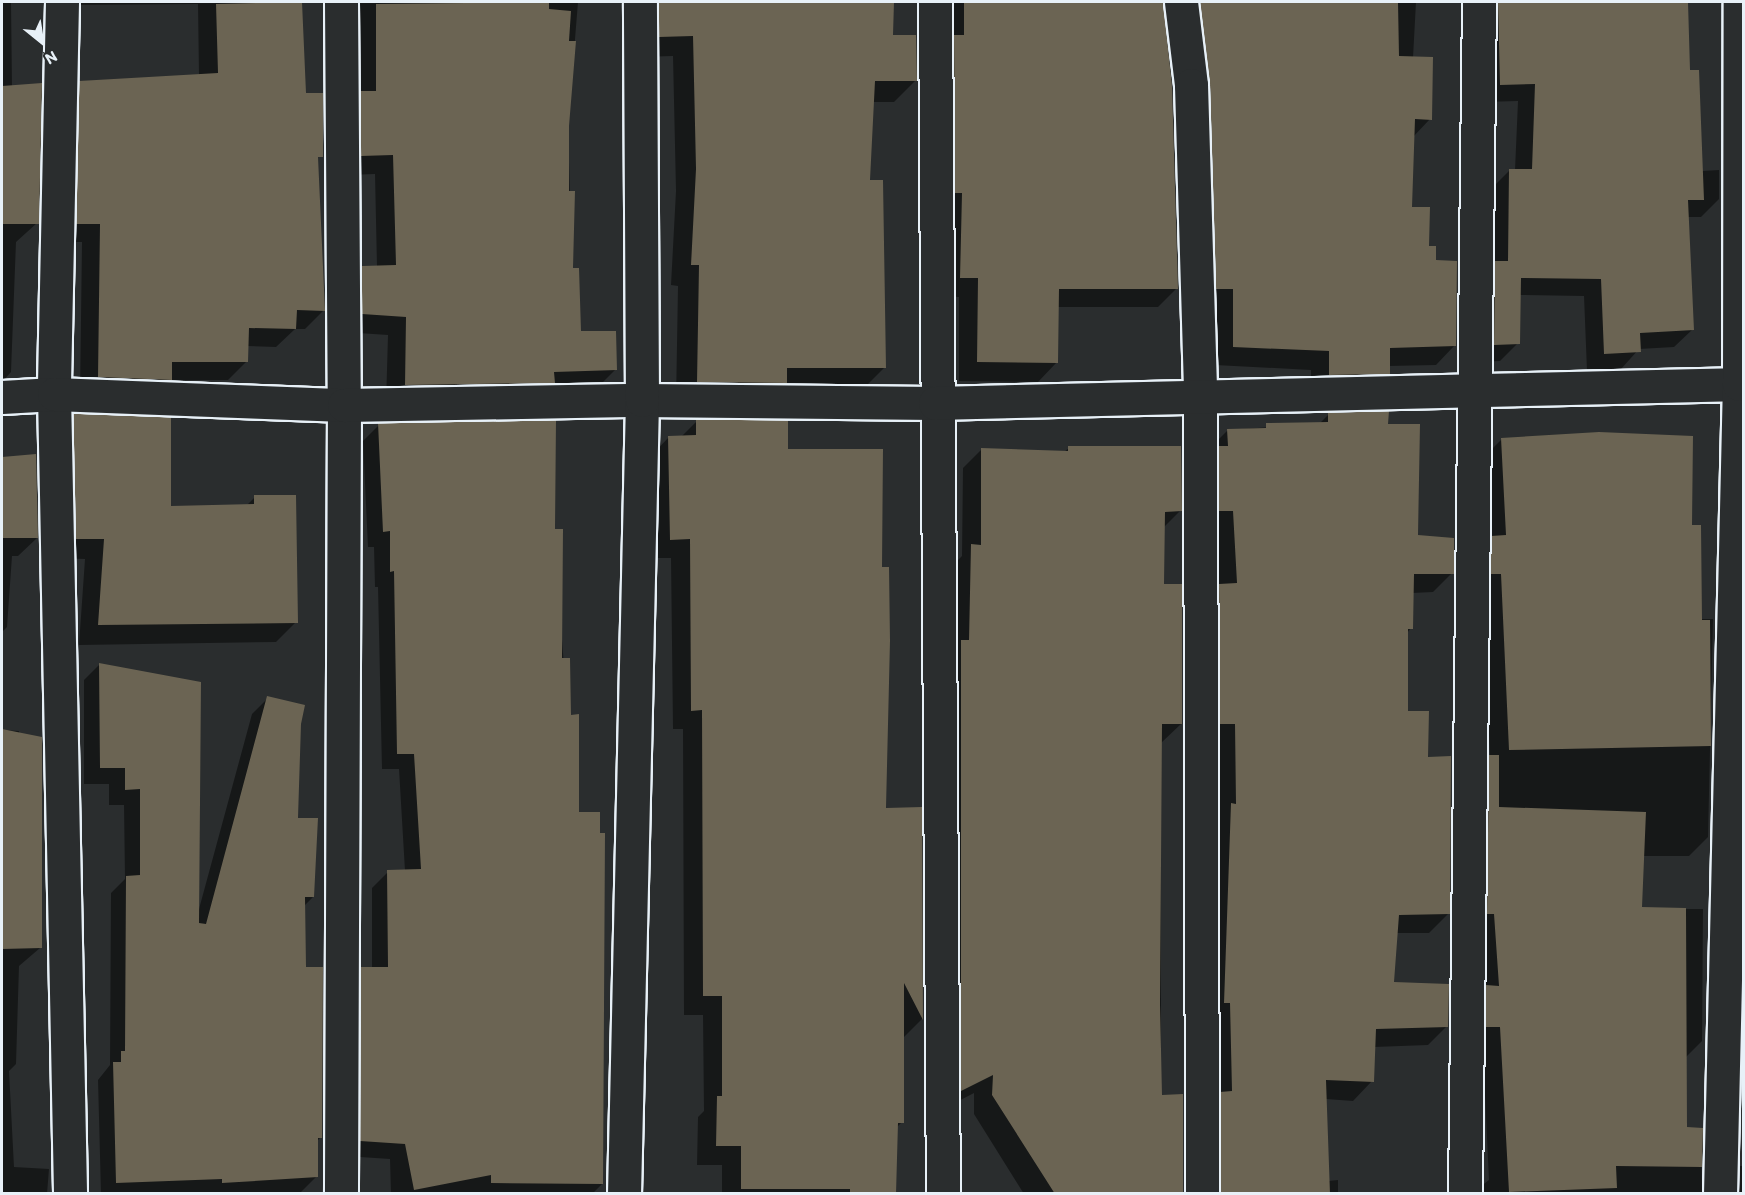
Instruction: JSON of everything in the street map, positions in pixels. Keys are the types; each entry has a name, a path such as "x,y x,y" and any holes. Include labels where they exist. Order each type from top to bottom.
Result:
{"street":[{"path":"62,2 54,394 70,1194"},
{"path":"341,2 344,405 341,1194"},
{"path":"624,1194 642,400 640,2"},
{"path":"935,2 935,403 943,1194"},
{"path":"1181,2 1191,85 1200,397 1202,1194"},
{"path":"1465,1194 1477,392 1479,2"},
{"path":"1720,1194 1741,384 1740,2"},
{"path":"2,397 54,394 344,405 642,400 935,403 1741,384"}],"building":[{"path":"302,2 306,93 323,93 323,157 318,157 325,311 297,310 296,329 249,328 248,362 172,362 172,380 98,377 100,224 76,224 79,81 218,73 216,4"},
{"path":"549,2 549,9 571,11 569,41 576,41 569,126 569,191 575,191 573,268 579,268 581,331 616,331 617,370 554,372 555,383 405,385 406,317 362,314 362,266 396,265 393,155 361,156 360,91 376,91 376,4"},
{"path":"659,2 894,2 893,35 916,35 917,81 875,81 870,180 883,180 886,368 787,368 787,383 697,382 699,265 691,265 696,169 693,36 659,37"},
{"path":"964,2 1163,2 1172,86 1178,289 1059,289 1058,363 977,362 978,278 960,278 962,193 955,193 954,35 964,35"},
{"path":"1200,2 1398,2 1399,56 1433,57 1432,120 1415,119 1412,207 1430,207 1429,246 1436,246 1436,260 1457,261 1456,346 1390,348 1390,374 1329,375 1329,351 1233,347 1233,289 1216,289 1210,84"},
{"path":"1498,2 1688,2 1690,70 1699,70 1704,200 1688,200 1694,330 1640,333 1641,352 1604,354 1601,279 1521,278 1520,344 1494,345 1495,261 1508,261 1509,169 1532,169 1535,84 1500,85"},
{"path":"42,83 39,224 2,224 2,86"},
{"path":"1389,411 1388,424 1420,424 1418,535 1454,538 1454,574 1414,574 1413,629 1408,629 1408,711 1429,711 1428,757 1451,756 1450,914 1399,915 1394,982 1449,984 1448,1027 1376,1029 1374,1082 1326,1080 1330,1194 1221,1193 1220,1092 1232,1091 1230,1003 1224,1003 1231,803 1236,804 1235,724 1220,724 1219,584 1237,583 1233,511 1219,511 1219,446 1228,446 1227,429 1266,428 1266,423 1328,422 1328,413"},
{"path":"73,413 171,417 171,506 254,504 254,495 296,495 298,623 98,625 104,539 76,539"},
{"path":"696,419 788,420 788,449 883,449 882,567 889,567 890,641 886,808 922,807 923,1020 904,983 904,1123 898,1123 896,1194 850,1194 850,1189 741,1189 741,1146 716,1146 717,1096 722,1096 722,996 703,996 702,710 691,711 690,539 670,540 668,436 696,435"},
{"path":"556,420 555,529 563,529 562,658 570,658 571,715 579,714 579,812 600,812 600,833 605,833 603,1184 491,1183 491,1175 414,1190 405,1144 360,1141 361,967 388,967 387,870 421,869 414,754 397,754 394,571 390,572 390,531 383,532 378,423"},
{"path":"1599,432 1693,436 1692,525 1701,525 1702,620 1710,620 1711,746 1509,750 1501,574 1491,574 1491,536 1506,535 1501,438"},
{"path":"1068,446 1181,446 1182,511 1165,512 1164,584 1182,584 1182,724 1162,724 1160,1004 1162,1095 1183,1094 1183,1194 1055,1194 992,1095 993,1075 961,1091 961,640 969,640 971,544 981,545 981,448 1068,451"},
{"path":"36,454 38,538 2,538 2,457"},
{"path":"99,663 201,682 199,923 206,924 267,696 305,705 301,724 298,818 318,818 314,897 305,897 306,967 323,967 322,1138 318,1138 318,1177 222,1183 222,1179 116,1183 113,1062 121,1062 121,1051 125,1051 126,876 140,875 140,789 125,790 125,768 100,768"},
{"path":"2,729 42,737 42,948 2,949"},
{"path":"1489,755 1499,755 1499,807 1646,812 1642,907 1686,908 1687,1127 1703,1128 1702,1167 1616,1166 1617,1188 1509,1192 1500,1027 1486,1027 1486,985 1499,986 1494,914 1487,914"}]}
